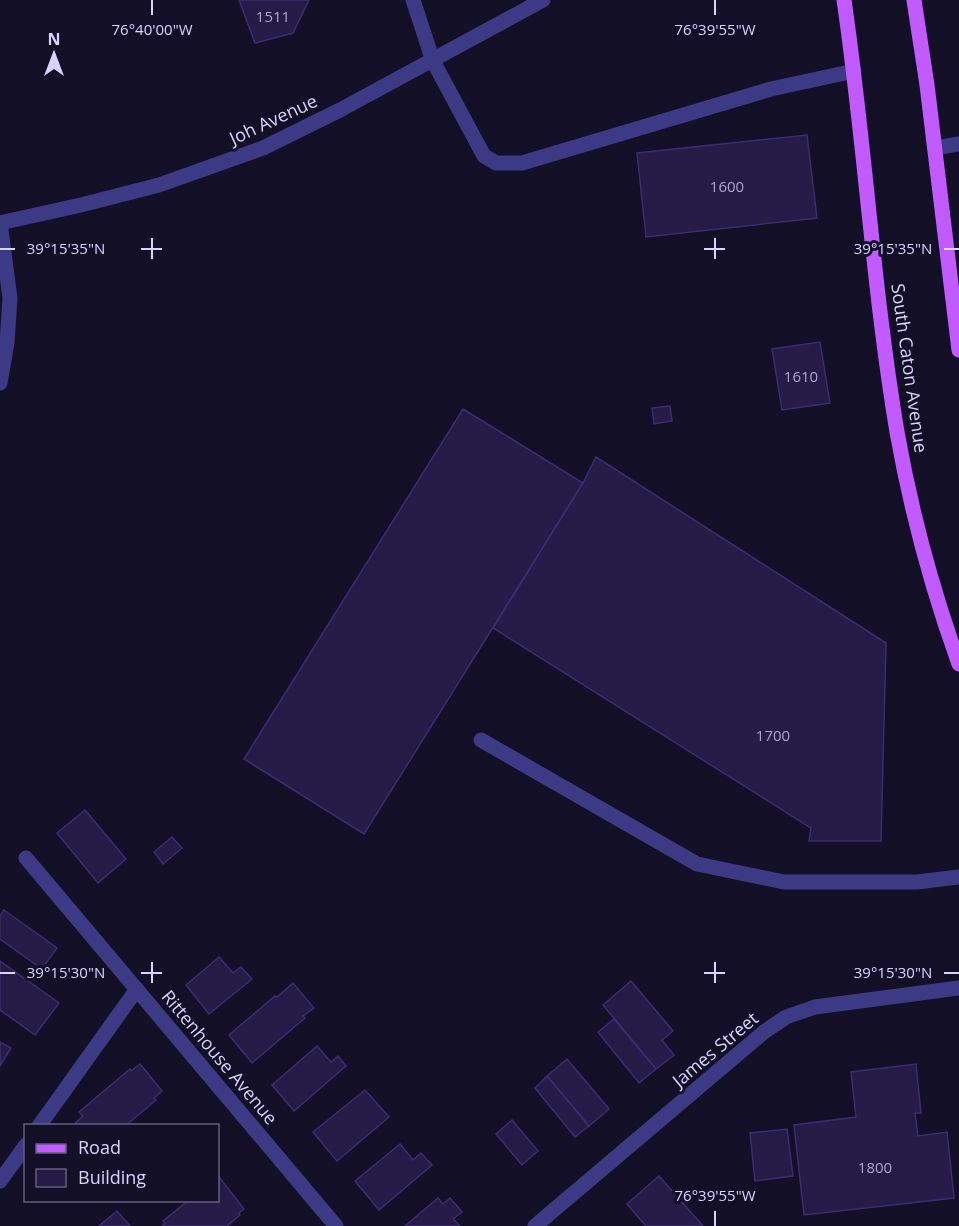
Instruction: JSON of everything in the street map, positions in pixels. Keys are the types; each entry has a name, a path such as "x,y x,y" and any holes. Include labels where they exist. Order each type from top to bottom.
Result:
{"main road":[{"name":"South Caton Avenue","path":"844,0 886,361 898,434 913,507 937,601 959,664"},
{"path":"914,0 935,148 959,350"}],"street":[{"path":"413,0 433,60 484,156 496,163 522,163 771,89 854,71"},
{"name":"Joh Avenue","path":"0,222 81,205 159,185 262,148 340,110 543,0"},
{"path":"935,148 959,144"},
{"path":"0,222 10,298 7,343 0,383"},
{"path":"481,740 697,864 784,882 917,882 959,877"},
{"name":"Rittenhouse Avenue","path":"26,858 336,1226"},
{"path":"40,1124 137,988"},
{"name":"James Street","path":"535,1226 764,1032 786,1017 815,1007 959,988"},
{"path":"0,1181 24,1148"}],"building":[{"path":"239,0 309,0 293,33 255,43"},
{"path":"807,135 817,218 646,237 637,153"},
{"path":"820,342 830,403 782,410 772,349"},
{"path":"670,406 672,421 654,424 652,408"},
{"path":"463,409 583,483 364,834 244,759"},
{"path":"596,457 886,643 881,841 809,841 811,828 493,628 583,483"},
{"path":"85,810 126,859 98,883 57,833"},
{"path":"172,837 182,848 163,864 154,852"},
{"path":"4,910 57,948 42,969 0,939 0,916"},
{"path":"219,957 233,973 241,967 252,979 209,1014 186,985"},
{"path":"0,961 59,1003 35,1035 0,1010"},
{"path":"631,981 673,1031 662,1040 674,1055 656,1069 603,1005"},
{"path":"293,983 314,1008 252,1063 229,1035"},
{"path":"614,1019 656,1069 639,1083 598,1032"},
{"path":"0,1042 11,1048 0,1066"},
{"path":"317,1046 331,1062 338,1056 346,1066 294,1111 272,1085"},
{"path":"567,1059 609,1109 589,1126 547,1076"},
{"path":"140,1064 162,1091 154,1098 156,1100 127,1124 74,1124 83,1116 79,1112 130,1069 131,1071"},
{"path":"916,1064 921,1113 915,1113 918,1136 947,1132 954,1198 804,1215 794,1125 856,1117 851,1072"},
{"path":"547,1076 589,1126 575,1137 535,1088"},
{"path":"365,1090 389,1117 337,1161 313,1132"},
{"path":"512,1120 538,1151 522,1165 496,1134"},
{"path":"787,1129 793,1176 755,1181 750,1133"},
{"path":"400,1144 413,1160 421,1153 432,1165 379,1210 355,1181"},
{"path":"659,1176 703,1226 646,1226 627,1204"},
{"path":"219,1177 244,1209 227,1226 162,1226 165,1224 163,1221 187,1202 219,1202"},
{"path":"438,1198 443,1204 450,1198 462,1212 453,1219 460,1226 405,1226"},
{"path":"117,1211 130,1226 99,1226"}]}
